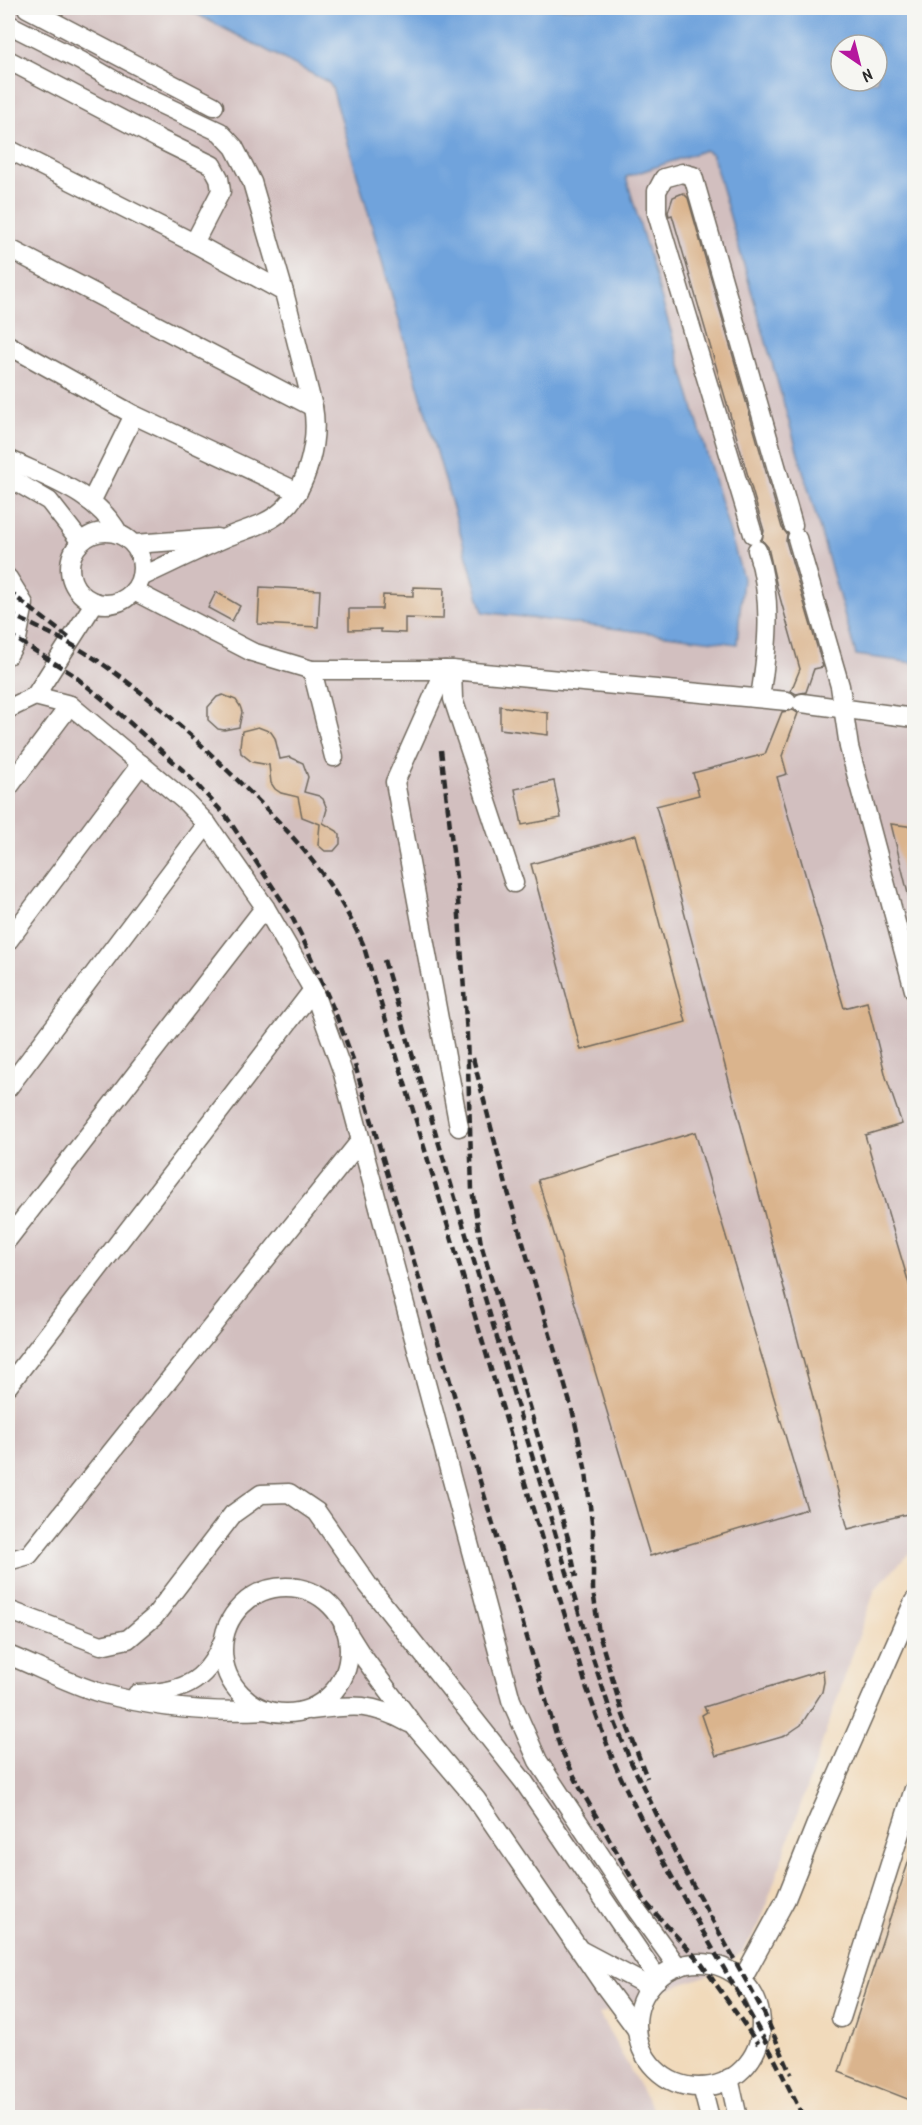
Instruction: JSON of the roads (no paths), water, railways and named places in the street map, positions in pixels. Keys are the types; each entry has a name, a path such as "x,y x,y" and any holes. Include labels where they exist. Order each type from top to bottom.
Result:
{"street":[{"path":"27,8 214,106"},
{"path":"8,24 81,61 131,90 220,132 234,147 252,182 284,292 316,424 313,448 298,492 283,510 262,524 227,537 138,584 119,602 103,603 87,598 76,587 70,572 73,555 81,542 99,532 110,532 127,539 227,537"},
{"path":"8,60 159,140 212,165 219,178 221,191 194,243"},
{"path":"8,149 194,243 284,292"},
{"path":"760,697 769,610 764,570 657,214 657,191 664,178 682,173 693,176 840,686 849,747 915,990"},
{"path":"8,248 313,407"},
{"path":"8,345 134,415 298,492"},
{"path":"91,502 134,415"},
{"path":"8,459 73,489 112,520 142,560 138,584"},
{"path":"8,477 49,501 81,542"},
{"path":"8,578 24,604 17,639 8,656"},
{"path":"138,584 252,652 312,670 448,670 760,697 915,718"},
{"path":"8,709 35,696 95,602"},
{"path":"312,670 334,757"},
{"path":"448,670 453,699 514,883"},
{"path":"448,670 395,782 459,1127"},
{"path":"35,696 70,705 186,802 207,824 265,907 313,990 342,1070 511,1700 537,1761 636,1910 678,1967"},
{"path":"8,788 70,705"},
{"path":"8,941 141,764"},
{"path":"8,1088 207,824"},
{"path":"8,1239 265,907"},
{"path":"8,1386 313,990"},
{"path":"8,1561 29,1555 361,1140"},
{"path":"8,1610 101,1645 128,1639 153,1617 233,1514 261,1494 289,1493 317,1512 368,1585 524,1782 654,1983"},
{"path":"99,1692 156,1693 181,1688 208,1669 215,1661 233,1617 246,1602 264,1592 284,1587 304,1590 324,1600 339,1617 361,1654 415,1727 476,1799 637,2030"},
{"path":"742,1980 786,1899 816,1824 915,1601"},
{"path":"302,1711 321,1702 342,1678 349,1648 344,1627"},
{"path":"224,1639 224,1662 232,1683 247,1700 267,1710"},
{"path":"8,1655 99,1692 146,1704 201,1710 267,1710 285,1713 368,1706 388,1712 415,1727"},
{"path":"841,2018 915,1789"},
{"path":"578,1948 654,1983"},
{"path":"700,1963 733,1973 742,1980 755,1999 759,2010 758,2044 748,2064 720,2084 702,2087 675,2083 656,2070 642,2052 637,2030 640,2007 654,1983 678,1967 700,1963"},
{"path":"729,2079 738,2118"},
{"path":"702,2087 710,2118"}],"water":[{"path":"185,8 914,8 914,663 856,655 712,154 705,150 626,177 743,578 737,644 483,612 332,87 328,82"}],"railway":[{"path":"8,591 69,638"},
{"path":"8,613 89,655 126,681 179,725 213,756 305,851 350,918 363,944 587,1689 606,1740 618,1771 651,1838 766,2043 804,2118"},
{"path":"8,634 72,674 186,773 226,816 290,913 337,1017 354,1062 560,1747 580,1788 646,1903 701,1963 758,2044"},
{"path":"441,750 457,886 467,1035 472,1190 481,1244 568,1538 576,1577"},
{"path":"384,960 610,1710 630,1760 679,1860 764,2013 791,2074"},
{"path":"473,1058 506,1185 573,1413 586,1472 593,1531 593,1590 599,1634 623,1715 647,1778"}]}
